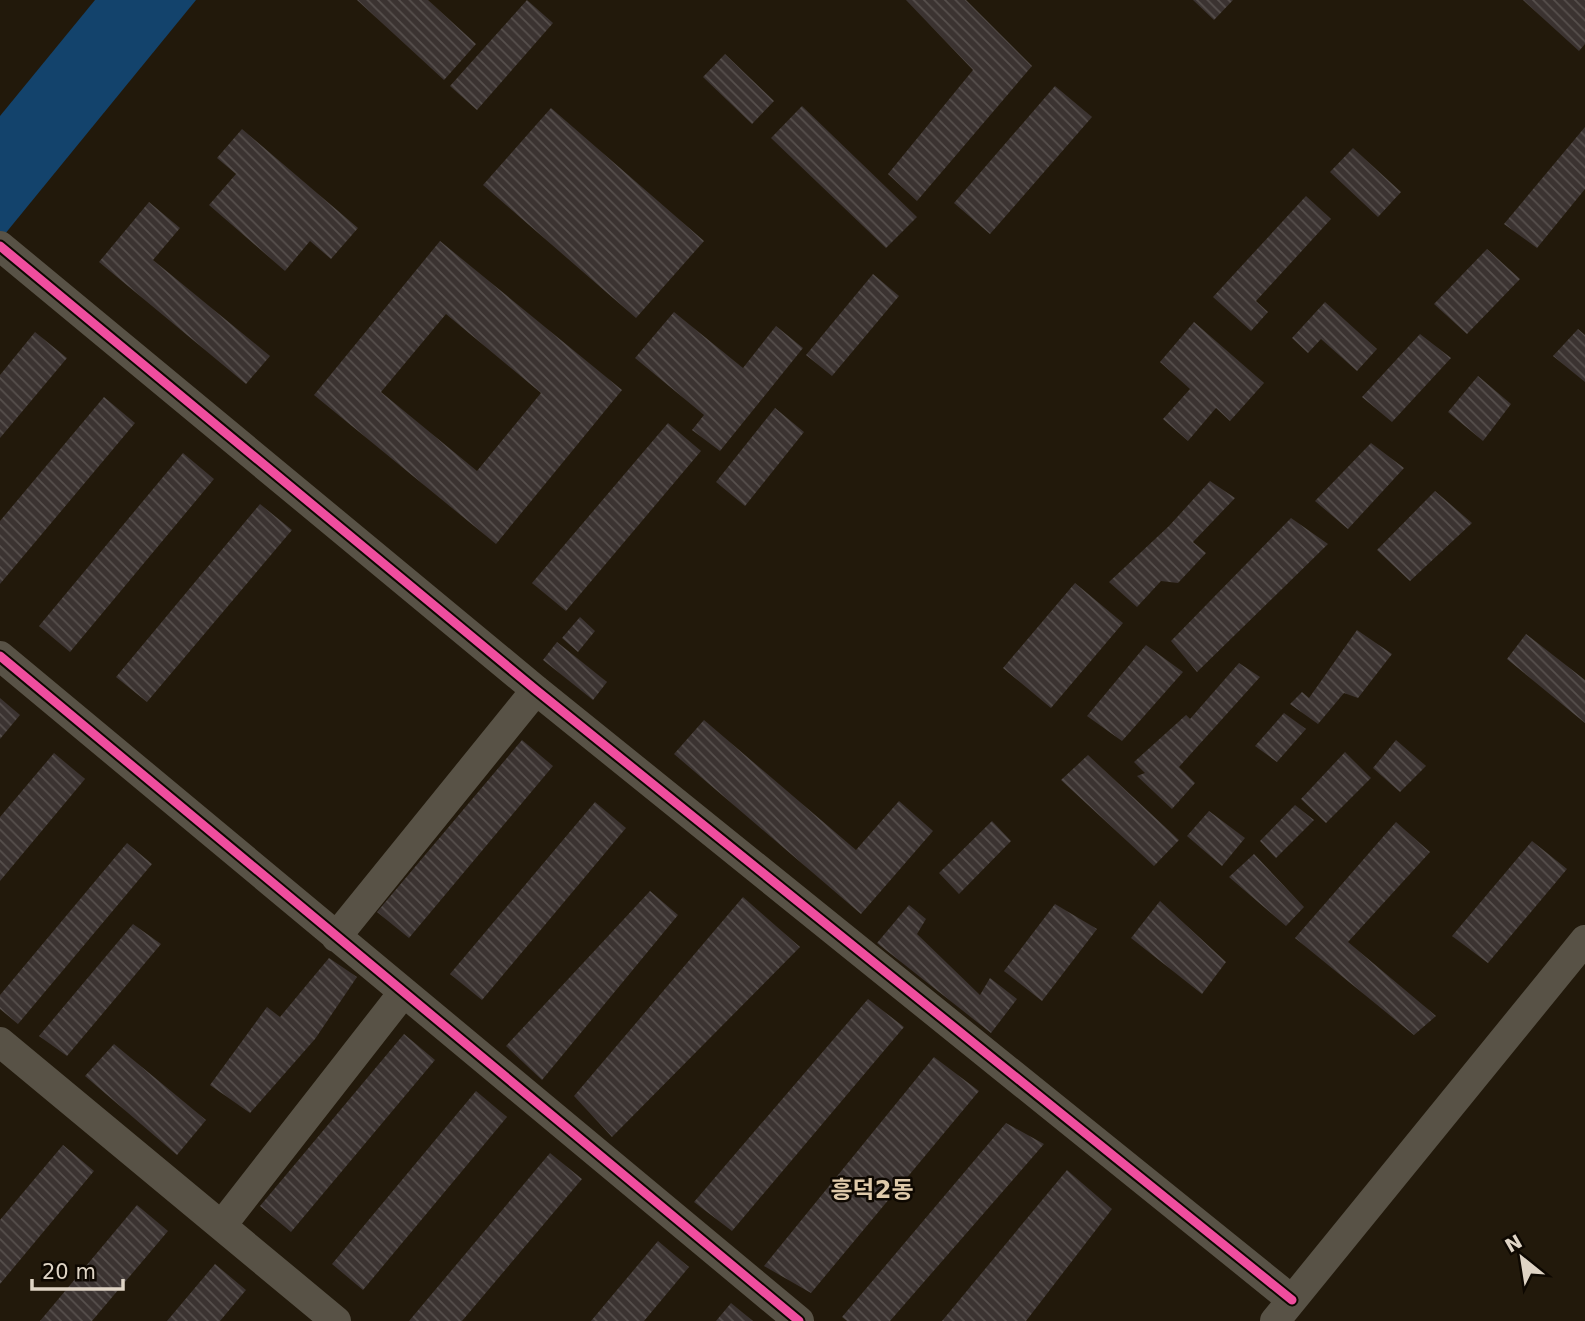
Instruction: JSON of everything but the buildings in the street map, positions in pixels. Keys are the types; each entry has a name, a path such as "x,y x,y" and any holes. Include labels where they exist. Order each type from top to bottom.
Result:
{"street":[{"path":"3,249 1284,1310 1585,940"},
{"path":"0,656 799,1321"},
{"path":"336,937 536,690"},
{"path":"222,1225 403,993"},
{"path":"0,1042 336,1321"}],"water":[{"path":"95,0 196,0 0,240 0,116"}],"cycle path":[{"path":"0,246 536,690 1292,1300"},
{"path":"0,656 799,1321"}],"district":[{"name":"흥덕2동","path":"872,1190"}]}
